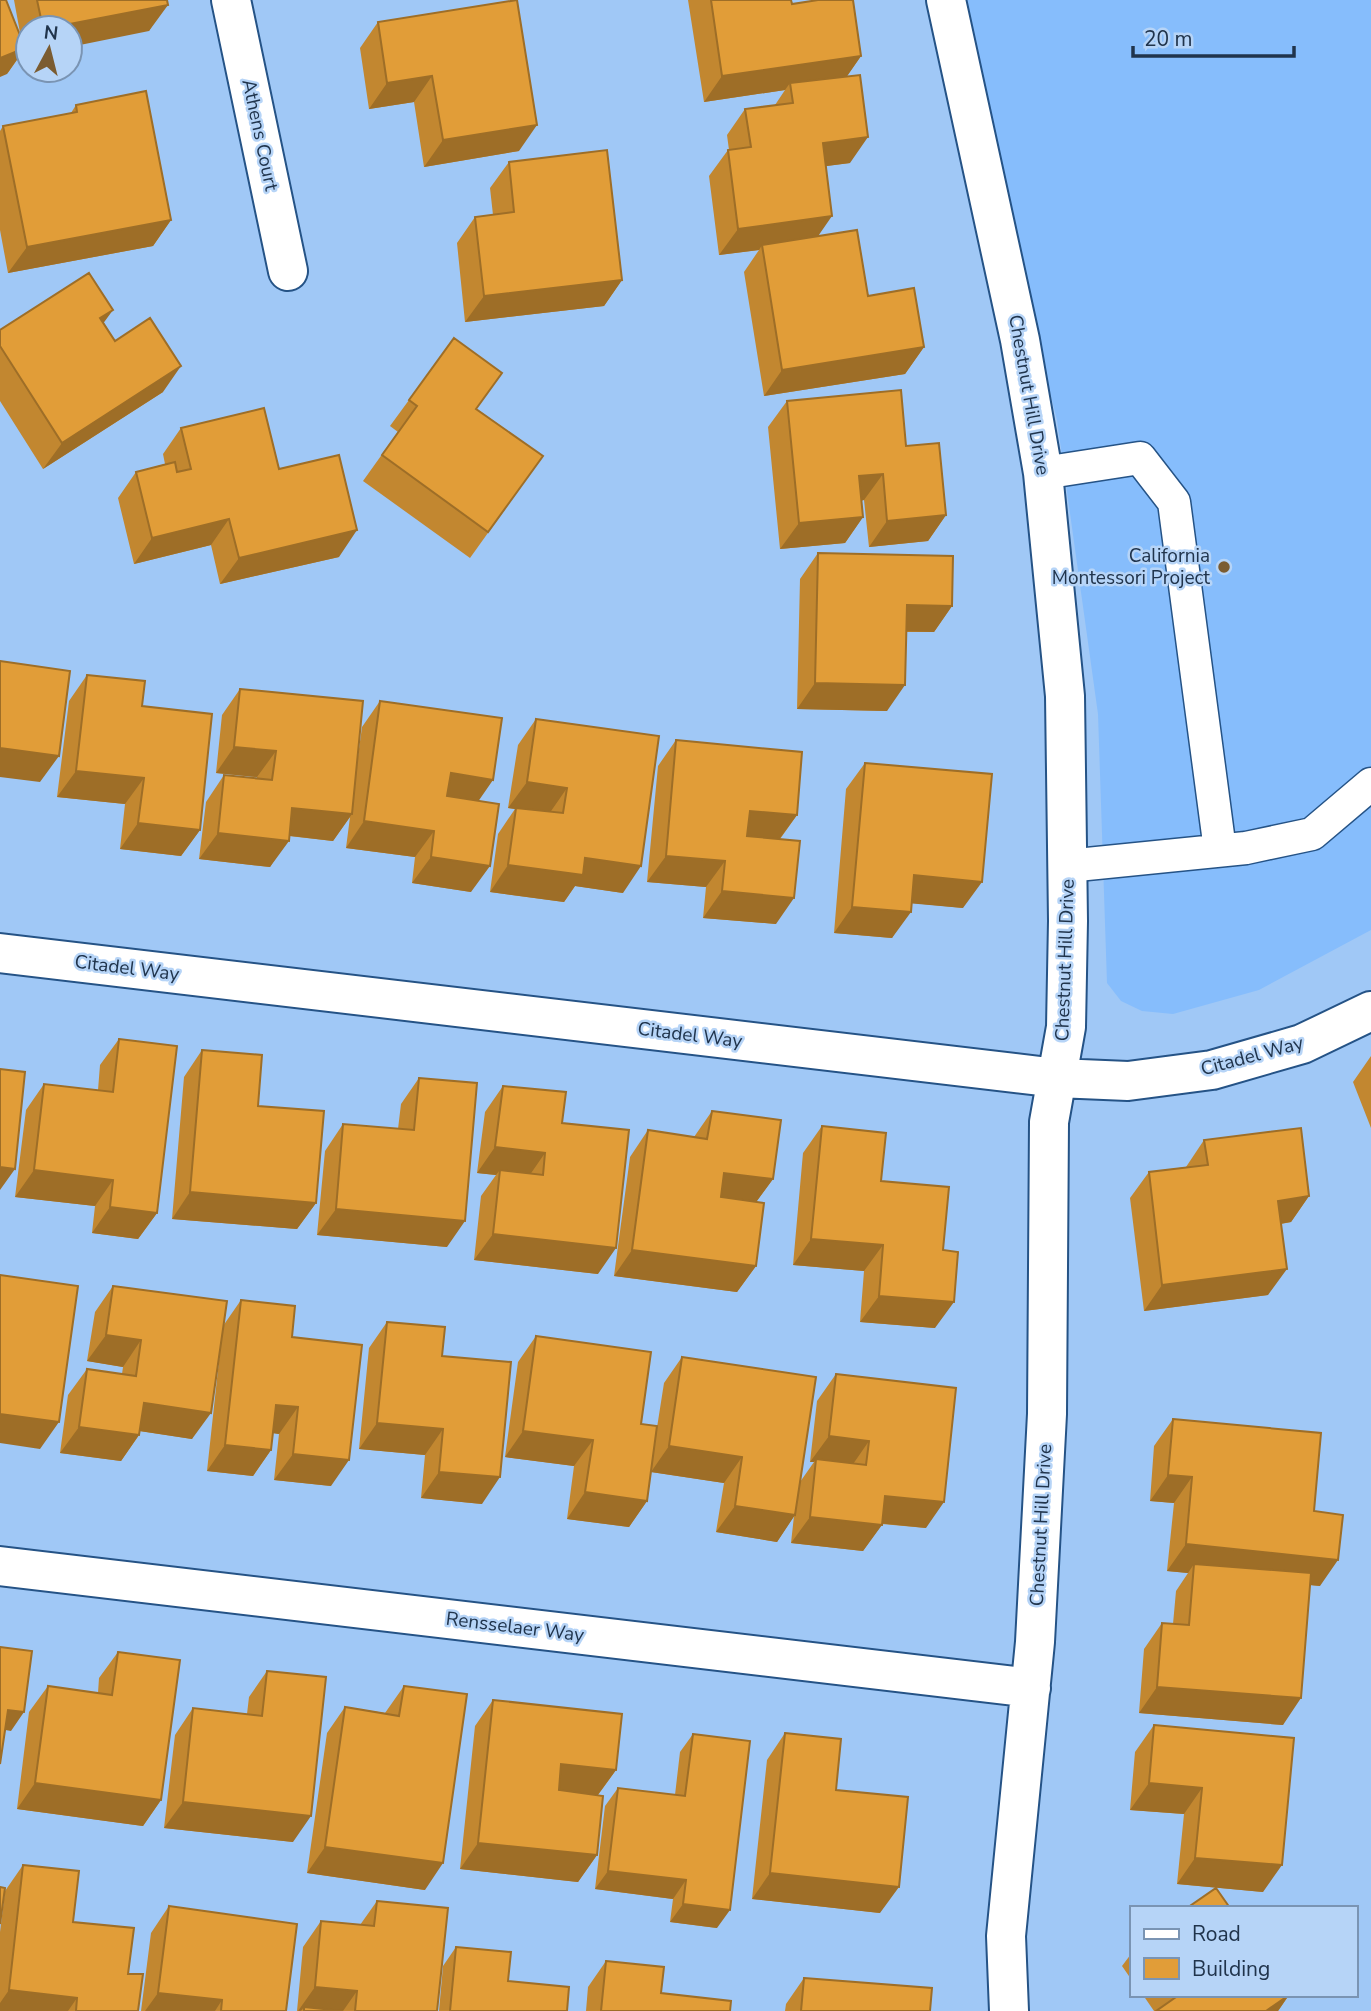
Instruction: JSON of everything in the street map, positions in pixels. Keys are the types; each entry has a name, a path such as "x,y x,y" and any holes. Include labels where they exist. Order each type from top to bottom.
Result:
{"street":[{"name":"Athens Court","path":"231,0 288,271"},
{"name":"Chestnut Hill Drive","path":"946,0 1020,340 1043,474 1065,696 1066,1027 1049,1122 1047,1414 1035,1642 1006,1936 1009,2011"},
{"name":"Citadel Way","path":"0,953 1057,1078 1128,1081 1212,1070 1302,1044 1371,1011"},
{"name":"Rensselaer Way","path":"0,1566 1031,1688"}],"lane":[{"path":"1043,474 1140,458 1174,502 1220,850"},
{"path":"1067,866 1246,848 1312,834 1371,784"}],"shaded area":[{"name":"California Montessori Project","path":"951,0 1371,0 1371,930 1259,990 1173,1014 1142,1011 1121,1001 1107,983 1098,714 1057,420"}],"building":[{"path":"0,0 6,0 14,20 14,52 0,58"},
{"path":"37,0 167,0 168,5 84,21 84,14 40,14"},
{"path":"517,0 537,125 443,140 432,76 387,83 378,22"},
{"path":"711,0 791,0 792,4 818,0 853,0 861,56 722,76"},
{"path":"860,75 868,137 823,143 832,216 738,229 728,150 751,147 745,109 793,103 790,83"},
{"path":"146,91 171,220 27,247 3,126 77,112 76,105"},
{"path":"607,150 622,280 484,296 475,217 514,212 509,162"},
{"path":"857,230 868,296 914,288 924,347 782,370 762,245"},
{"path":"89,273 113,310 100,318 115,341 150,318 181,366 62,443 0,346 0,330"},
{"path":"454,338 502,373 476,409 543,456 488,532 382,455 417,406 409,400"},
{"path":"901,390 906,446 939,443 946,515 887,521 883,474 859,476 863,517 799,523 787,401"},
{"path":"264,408 279,469 339,455 357,530 239,558 229,519 152,538 136,472 175,462 177,472 191,469 181,428"},
{"path":"818,553 953,556 952,606 907,605 905,685 815,683"},
{"path":"0,661 70,671 59,756 0,748"},
{"path":"87,675 145,681 142,706 212,714 200,830 138,823 144,778 76,771"},
{"path":"240,689 363,701 352,814 292,808 289,841 218,833 224,775 272,780 276,751 234,747"},
{"path":"380,701 502,718 493,780 451,773 447,796 499,804 490,866 431,857 434,831 364,821"},
{"path":"536,719 659,736 641,866 585,858 583,875 508,865 516,808 563,813 567,788 527,782"},
{"path":"676,740 802,752 797,815 750,811 747,836 800,841 794,898 722,891 725,861 666,856"},
{"path":"865,763 992,774 982,882 914,875 911,912 852,907"},
{"path":"119,1039 177,1046 157,1213 110,1207 113,1180 34,1170 44,1084 113,1092"},
{"path":"202,1050 262,1055 258,1106 324,1111 316,1203 190,1192"},
{"path":"0,1069 25,1072 15,1169 0,1167"},
{"path":"419,1078 477,1083 465,1221 336,1209 343,1124 414,1130"},
{"path":"503,1086 566,1092 562,1123 629,1130 616,1248 493,1234 500,1170 543,1175 545,1153 495,1147"},
{"path":"712,1111 781,1120 773,1179 724,1173 721,1197 764,1203 756,1266 632,1250 648,1130 707,1139"},
{"path":"822,1126 886,1133 881,1181 949,1187 943,1250 958,1252 954,1302 879,1296 883,1245 811,1239"},
{"path":"1301,1128 1309,1196 1278,1201 1287,1269 1162,1285 1149,1172 1208,1165 1204,1140"},
{"path":"0,1275 78,1286 59,1422 0,1414"},
{"path":"113,1286 227,1301 211,1413 144,1403 139,1435 79,1427 87,1369 136,1376 141,1340 106,1335"},
{"path":"241,1300 295,1306 292,1337 362,1345 349,1460 293,1454 298,1407 276,1405 271,1450 225,1445"},
{"path":"387,1322 445,1327 442,1356 511,1362 500,1477 439,1472 443,1429 377,1423"},
{"path":"536,1336 651,1352 641,1424 657,1426 647,1501 585,1492 593,1440 523,1431"},
{"path":"682,1357 816,1377 795,1515 735,1506 742,1457 669,1446"},
{"path":"836,1374 956,1388 944,1502 885,1496 882,1525 810,1517 816,1459 866,1465 869,1441 829,1436"},
{"path":"1173,1419 1321,1433 1314,1511 1343,1515 1338,1560 1186,1544 1192,1477 1168,1475"},
{"path":"1194,1564 1311,1573 1301,1698 1157,1687 1162,1623 1189,1625"},
{"path":"0,1647 32,1651 24,1712 8,1710 0,1764"},
{"path":"118,1652 180,1660 161,1800 35,1783 48,1686 112,1695"},
{"path":"267,1671 326,1677 311,1816 183,1802 193,1708 262,1716"},
{"path":"404,1686 467,1694 443,1863 325,1847 345,1707 399,1716"},
{"path":"493,1700 622,1714 616,1770 561,1764 559,1790 603,1796 597,1855 478,1843"},
{"path":"1154,1725 1294,1738 1282,1865 1195,1858 1202,1788 1149,1783"},
{"path":"785,1733 841,1739 836,1790 908,1797 899,1887 770,1873"},
{"path":"693,1734 750,1741 730,1910 683,1904 686,1880 608,1871 618,1788 685,1796"},
{"path":"23,1865 79,1871 73,1922 134,1928 128,1974 143,1974 138,2011 76,2011 77,1998 9,1990"},
{"path":"0,1887 5,1888 0,1924"},
{"path":"1216,1888 1229,1906 1190,1906"},
{"path":"377,1901 448,1908 437,2011 355,2011 357,1991 315,1987 321,1921 374,1926"},
{"path":"169,1906 297,1924 286,2011 221,2011 222,2000 158,1993"},
{"path":"456,1947 511,1952 508,1981 569,1987 567,2011 450,2011"},
{"path":"606,1961 664,1967 661,1993 731,2001 730,2011 601,2011"},
{"path":"804,1978 932,1988 930,2011 801,2011"},
{"path":"1176,1997 1286,1997 1266,2011 1156,2011"},
{"path":"304,2007 343,2011 304,2011"}],"place":[{"name":"California Montessori Project","path":"1224,567"}]}
